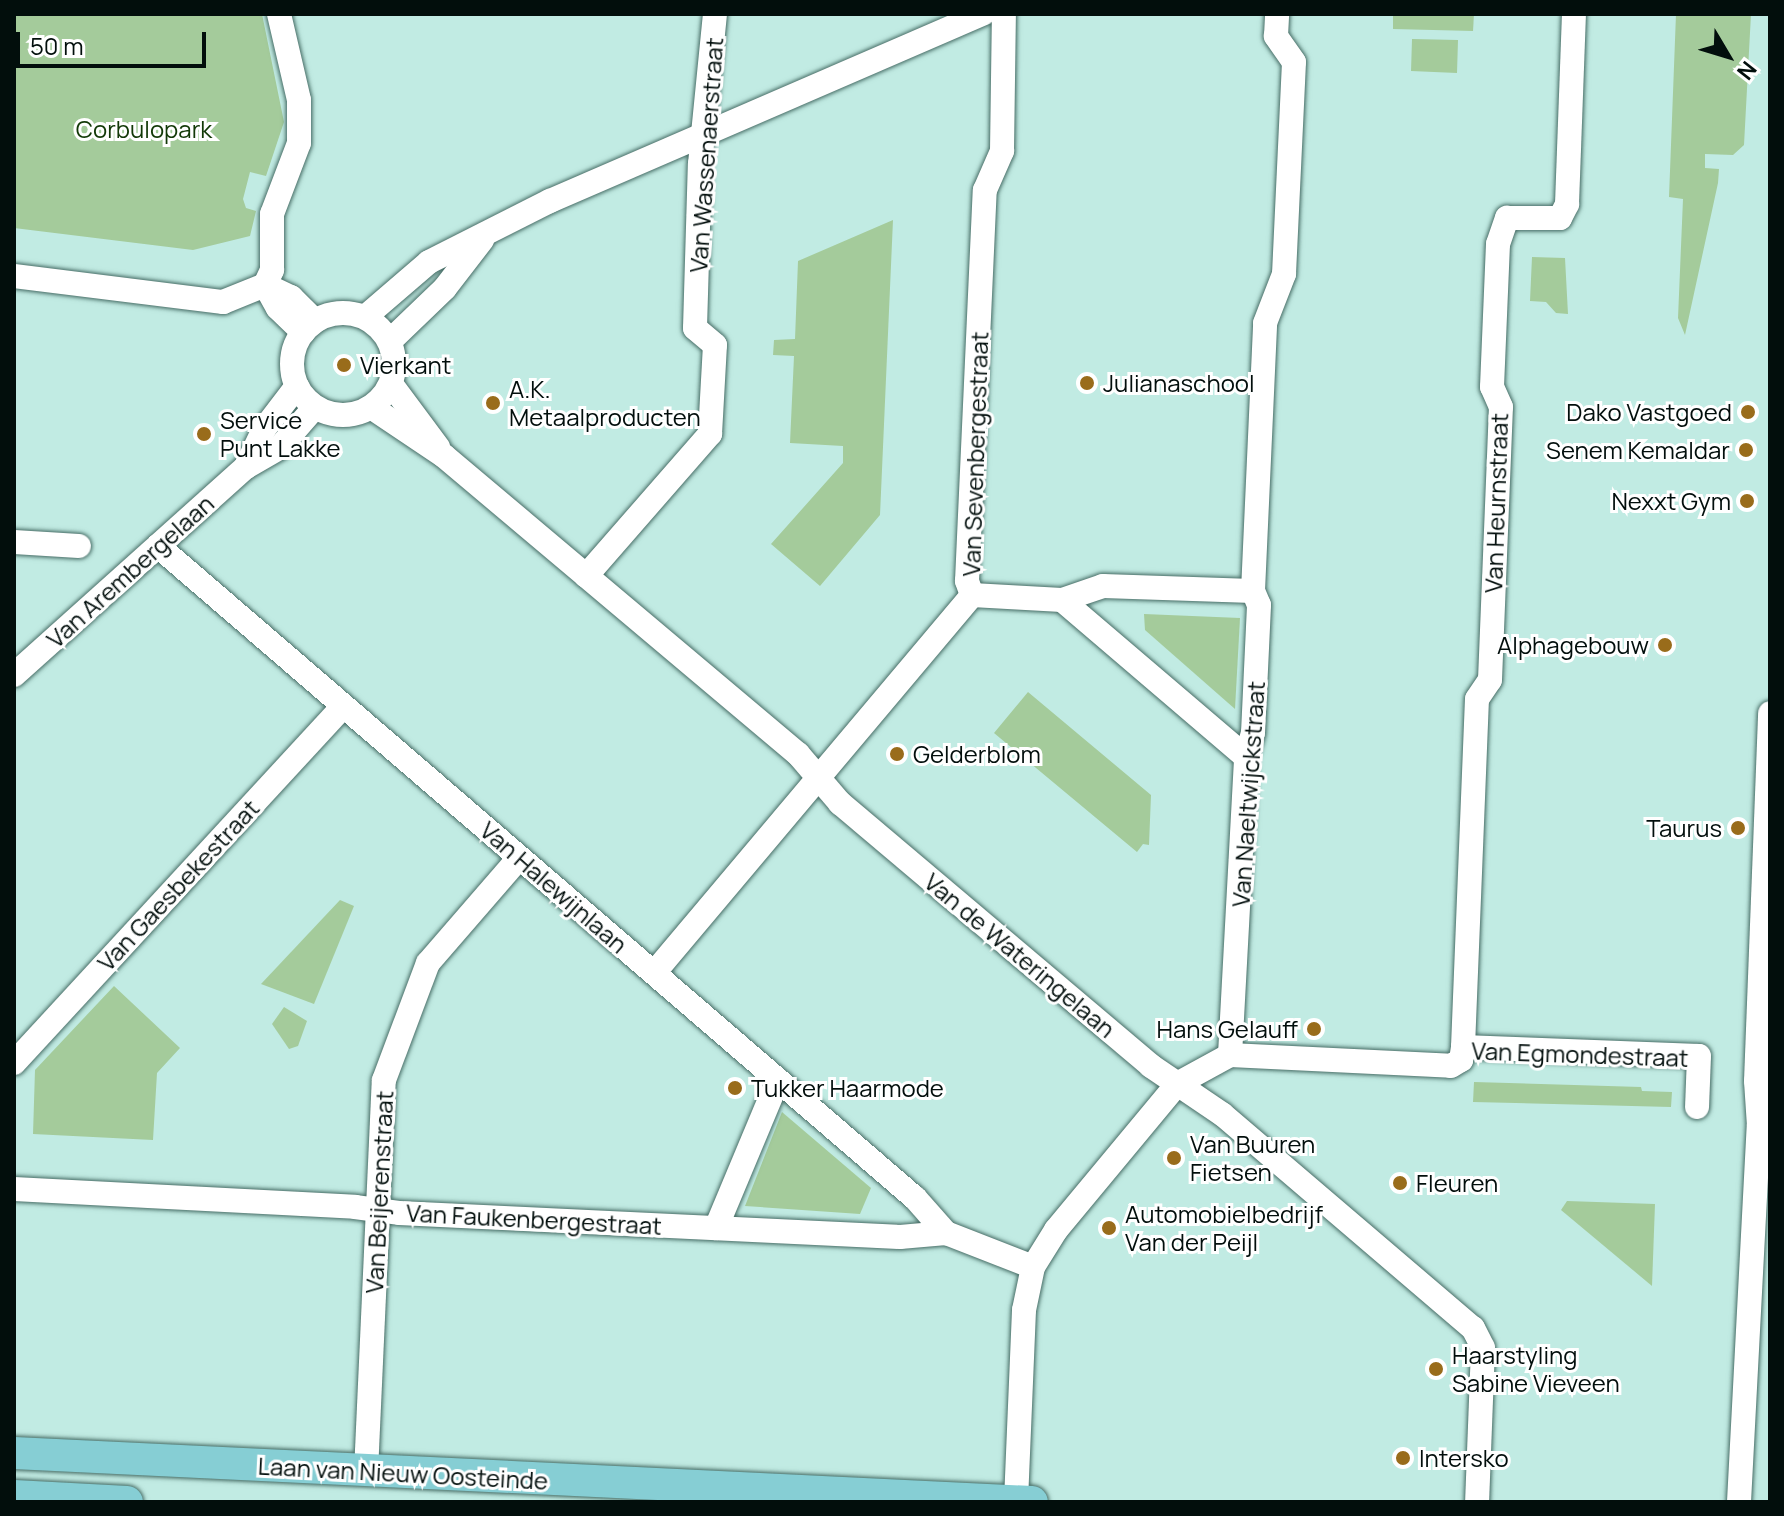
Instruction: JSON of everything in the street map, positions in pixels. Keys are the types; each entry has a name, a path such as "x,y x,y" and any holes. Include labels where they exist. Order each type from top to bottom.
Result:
{"main road":[{"name":"Laan van Nieuw Oosteinde","path":"14,1453 1032,1502"},
{"path":"14,1496 127,1502"}],"street":[{"path":"14,276 223,302 248,296 265,285 272,270 272,214 299,143 299,100 279,14"},
{"name":"Van Wassenaerstraat","path":"586,576 710,434 715,345 695,328 704,133 715,14"},
{"path":"365,317 429,262 482,240 550,201 983,14"},
{"name":"Van Sevenbergestraat","path":"654,973 972,595 967,581 985,190 1002,151 1004,14"},
{"name":"Van Naeltwijckstraat","path":"1230,1055 1236,1026 1246,757 1253,733 1259,605 1253,591 1265,323 1284,274 1294,62 1276,36 1277,14"},
{"name":"Van Heurnstraat","path":"1463,1047 1477,699 1490,680 1491,664 1501,407 1492,387 1498,244 1507,218 1560,218 1567,204 1574,14"},
{"path":"390,341 445,288 482,240"},
{"path":"265,285 278,308 309,326"},
{"path":"340,313 365,317 390,341 391,384 371,407 343,416 315,407 297,386 292,364 309,326 340,313"},
{"name":"Van de Wateringelaan","path":"391,384 444,456"},
{"name":"Van Arembergelaan","path":"246,467 264,429 297,386"},
{"name":"Van Arembergelaan","path":"14,675 246,467 280,447 315,407"},
{"name":"Van de Wateringelaan","path":"371,407 444,456 798,754 852,813 1177,1084 1222,1114 1473,1328 1483,1348 1477,1502"},
{"path":"14,542 79,546"},
{"name":"Van Halewijnlaan","path":"158,546 915,1198 946,1233"},
{"path":"972,595 1062,600 1103,586 1253,591"},
{"path":"1062,600 1246,757"},
{"name":"Van Gaesbekestraat","path":"14,1063 343,707"},
{"path":"1739,1502 1759,1126 1756,1081 1770,713"},
{"name":"Van Beijerenstraat","path":"366,1472 384,1080 428,963 519,858"},
{"name":"Van Egmondestraat","path":"1230,1055 1451,1066 1461,1060 1463,1047 1699,1056 1697,1107"},
{"path":"1016,1501 1024,1310 1033,1267 1056,1230 1177,1084 1230,1055"},
{"path":"716,1228 778,1080"},
{"name":"Van Faukenbergestraat","path":"21,1190 900,1237 946,1233 1033,1267"}],"green space":[{"name":"Corbulopark","path":"14,14 262,14 284,122 266,176 250,172 243,199 246,208 256,211 250,236 193,250 14,228"},
{"path":"1393,14 1474,14 1473,31 1393,29"},
{"path":"1676,14 1751,14 1744,145 1733,155 1705,154 1705,168 1719,169 1718,183 1685,335 1678,318 1683,199 1669,197"},
{"path":"1412,39 1458,40 1457,73 1411,71"},
{"path":"893,220 880,515 820,586 771,544 843,463 843,446 790,443 794,356 773,355 774,340 795,339 798,261"},
{"path":"1532,257 1565,258 1568,314 1556,313 1546,302 1530,301"},
{"path":"1144,614 1240,618 1235,709 1145,630"},
{"path":"1028,692 1151,795 1149,845 1143,844 1137,852 994,733"},
{"path":"340,900 354,906 314,1004 261,984"},
{"path":"114,986 180,1048 157,1073 153,1140 33,1134 35,1070"},
{"path":"284,1007 307,1021 298,1046 289,1049 272,1024"},
{"path":"1474,1082 1641,1087 1642,1091 1672,1092 1671,1107 1473,1102"},
{"path":"782,1112 871,1188 860,1214 745,1206"},
{"path":"1567,1201 1655,1204 1652,1286 1561,1210"}],"place":[{"name":"Vierkant","path":"344,365"},
{"name":"Julianaschool","path":"1087,383"},
{"name":"A.K. Metaalproducten","path":"493,403"},
{"name":"Dako Vastgoed","path":"1748,412"},
{"name":"Service Punt Lakke","path":"204,434"},
{"name":"Senem Kemaldar","path":"1746,450"},
{"name":"Nexxt Gym","path":"1747,501"},
{"name":"Alphagebouw","path":"1665,645"},
{"name":"Gelderblom","path":"897,754"},
{"name":"Taurus","path":"1738,828"},
{"name":"Hans Gelauff","path":"1314,1029"},
{"name":"Tukker Haarmode","path":"735,1088"},
{"name":"Van Buuren Fietsen","path":"1174,1158"},
{"name":"Fleuren","path":"1400,1183"},
{"name":"Automobielbedrijf Van der Peijl","path":"1109,1228"},
{"name":"Haarstyling Sabine Vieveen","path":"1436,1369"},
{"name":"Intersko","path":"1403,1458"}]}
